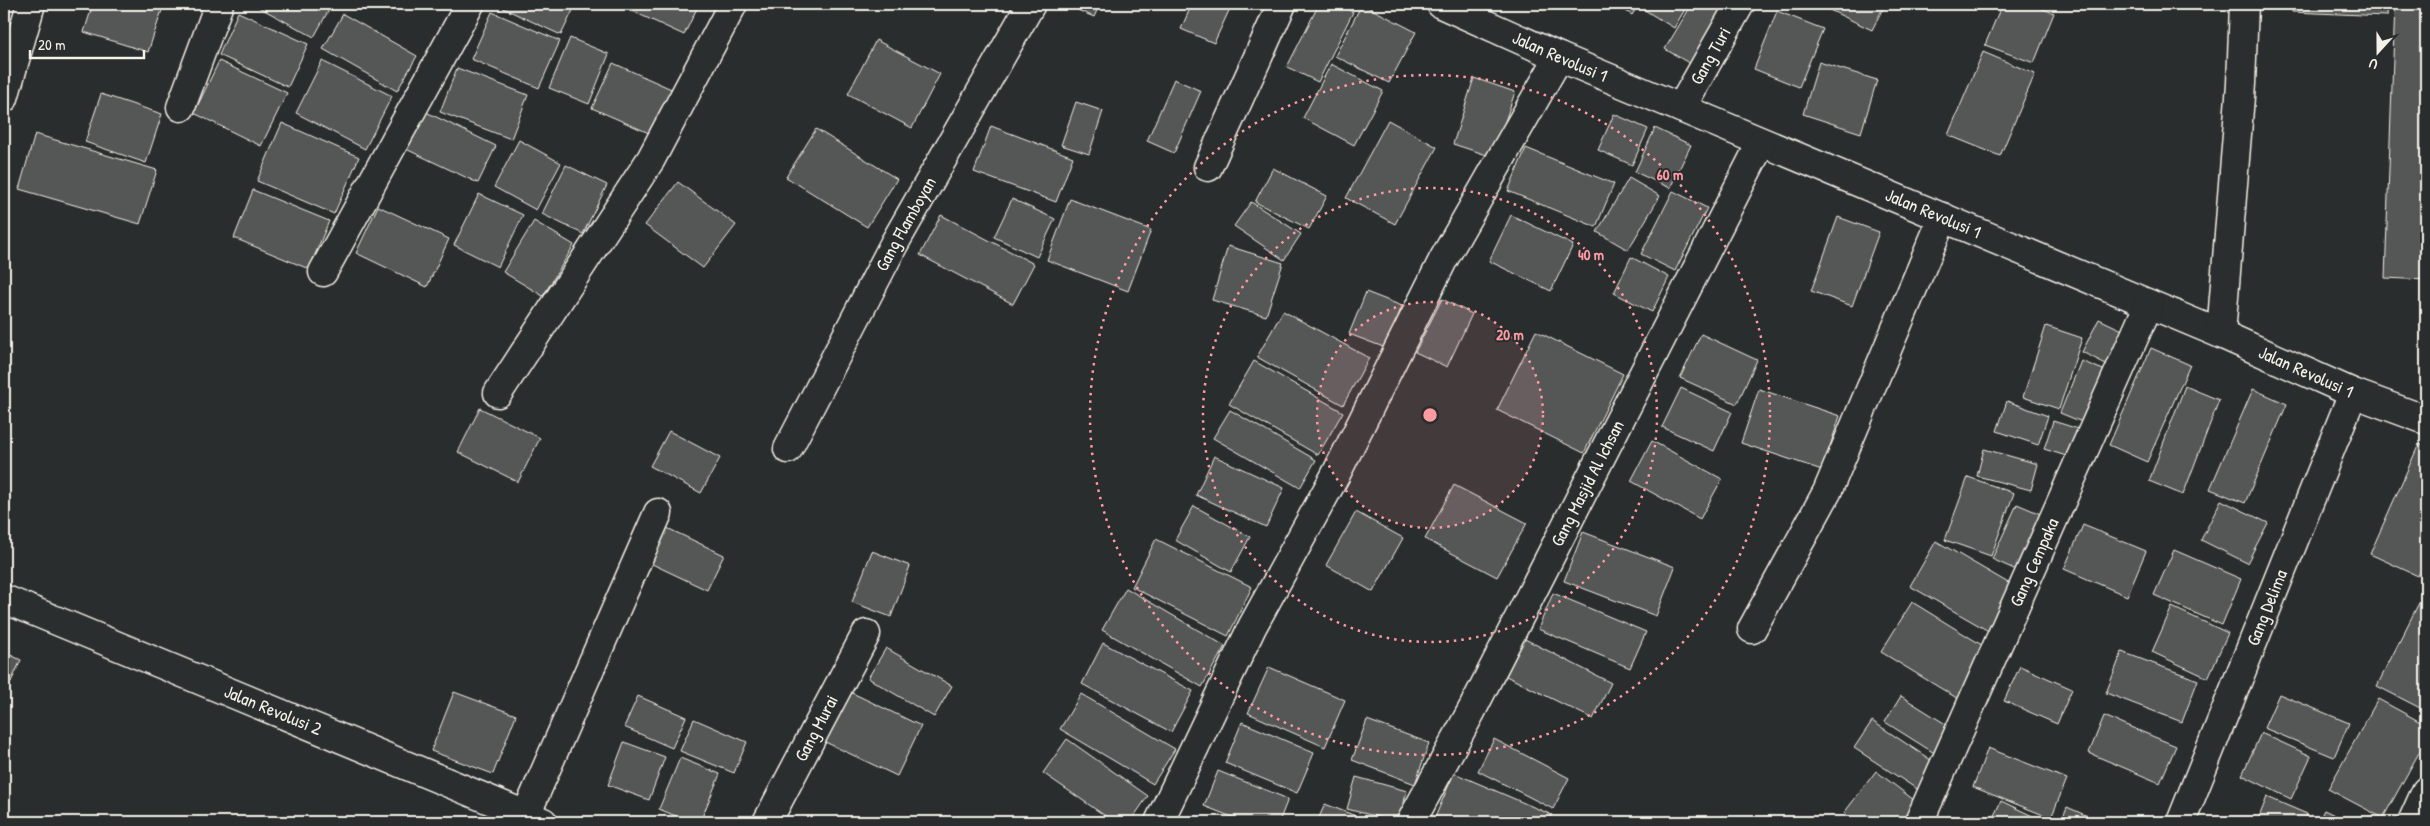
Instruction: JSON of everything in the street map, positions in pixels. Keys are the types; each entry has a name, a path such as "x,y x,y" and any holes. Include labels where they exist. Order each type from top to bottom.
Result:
{"street":[{"path":"4,98 31,4"},
{"path":"180,107 219,4"},
{"path":"322,272 470,4"},
{"path":"498,394 651,159 733,4"},
{"name":"Gang Flamboyan","path":"788,448 894,244 1031,4"},
{"path":"1208,167 1282,4"},
{"name":"Gang Turi","path":"1681,108 1740,4"},
{"path":"2221,334 2241,84 2244,4"},
{"name":"Jalan Revolusi 1","path":"1455,6 1559,57 2221,334 2353,392 2426,420"},
{"path":"1159,822 1252,627 1335,476 1442,260 1559,57"},
{"name":"Gang Masjid Al Ichsan","path":"1411,822 1472,710 1761,143"},
{"path":"1752,629 1827,492 1943,217"},
{"name":"Gang Cempaka","path":"1919,822 2149,304"},
{"name":"Gang Delima","path":"2181,822 2353,392"},
{"path":"535,819 658,512"},
{"name":"Jalan Revolusi 2","path":"4,598 535,819"},
{"name":"Gang Murai","path":"767,822 866,634"},
{"path":"2412,822 2426,791"}],"building":[{"path":"93,4 164,4 148,52 84,32"},
{"path":"253,4 332,4 314,37"},
{"path":"504,4 576,4 561,35 503,8"},
{"path":"617,4 699,4 684,35"},
{"path":"1064,4 1100,4 1094,17"},
{"path":"1192,4 1232,4 1214,43 1181,29"},
{"path":"1319,4 1336,4 1353,12 1318,82 1287,67"},
{"path":"1362,4 1416,32 1389,83 1335,56"},
{"path":"1566,4 1579,4 1575,9"},
{"path":"1615,4 1639,4 1632,15"},
{"path":"1647,4 1688,4 1674,28 1643,9"},
{"path":"1692,4 1737,4 1699,69 1665,49"},
{"path":"1817,4 1885,4 1872,30"},
{"path":"2002,4 2029,4 2054,13 2034,63 1985,45"},
{"path":"2292,4 2388,4 2387,16 2292,12"},
{"path":"2395,4 2426,4 2426,280 2385,278"},
{"path":"1777,11 1823,29 1799,87 1754,69"},
{"path":"238,12 308,44 288,87 219,55"},
{"path":"492,12 560,41 539,88 471,59"},
{"path":"343,14 417,56 397,91 323,49"},
{"path":"570,38 609,54 589,104 549,88"},
{"path":"876,40 940,74 912,128 848,94"},
{"path":"1983,52 2035,74 2000,156 1948,135"},
{"path":"219,61 287,93 261,146 194,113"},
{"path":"322,61 392,96 365,149 296,113"},
{"path":"1819,62 1877,80 1861,133 1803,114"},
{"path":"613,63 678,92 658,137 592,108"},
{"path":"1331,64 1383,91 1354,145 1303,118"},
{"path":"457,68 528,95 511,139 440,112"},
{"path":"1474,78 1515,92 1493,157 1453,144"},
{"path":"1174,79 1201,91 1174,153 1147,141"},
{"path":"101,94 162,114 146,163 85,142"},
{"path":"1076,102 1103,111 1089,154 1061,145"},
{"path":"424,111 496,146 478,183 406,149"},
{"path":"1614,114 1648,129 1632,165 1598,150"},
{"path":"1388,120 1437,147 1395,224 1346,198"},
{"path":"282,123 359,157 334,214 257,181"},
{"path":"991,126 1073,157 1056,202 974,172"},
{"path":"1655,128 1691,145 1670,188 1635,172"},
{"path":"816,129 897,179 867,227 786,177"},
{"path":"35,134 157,170 140,224 19,189"},
{"path":"519,140 561,163 536,210 494,187"},
{"path":"1526,148 1614,184 1596,227 1508,191"},
{"path":"566,165 607,185 583,234 542,214"},
{"path":"1273,168 1327,196 1309,229 1255,202"},
{"path":"1629,178 1660,196 1628,250 1597,232"},
{"path":"678,182 736,225 703,268 645,225"},
{"path":"253,190 329,221 309,269 234,238"},
{"path":"1673,191 1707,208 1675,271 1641,254"},
{"path":"479,194 523,215 498,267 454,245"},
{"path":"1012,199 1055,219 1037,257 994,237"},
{"path":"1070,199 1151,230 1128,291 1047,260"},
{"path":"1251,202 1301,234 1284,260 1234,226"},
{"path":"378,206 449,239 427,287 356,253"},
{"path":"941,215 1034,264 1013,304 920,255"},
{"path":"1511,215 1573,245 1551,291 1489,261"},
{"path":"1838,217 1879,232 1852,306 1811,291"},
{"path":"534,221 574,245 543,296 503,272"},
{"path":"1228,246 1283,263 1266,316 1212,300"},
{"path":"1631,257 1669,277 1652,312 1614,293"},
{"path":"1366,292 1402,306 1386,348 1349,334"},
{"path":"1442,299 1472,314 1447,367 1415,352"},
{"path":"1283,311 1369,358 1343,405 1257,357"},
{"path":"2099,319 2133,335 2116,369 2082,352"},
{"path":"2046,326 2082,338 2059,409 2023,397"},
{"path":"1536,331 1623,374 1584,453 1497,410"},
{"path":"1701,334 1757,360 1737,404 1680,378"},
{"path":"2151,348 2190,365 2147,462 2109,445"},
{"path":"1254,361 1343,412 1318,455 1229,404"},
{"path":"2081,361 2113,374 2092,426 2060,413"},
{"path":"2185,386 2219,400 2183,495 2149,481"},
{"path":"1681,388 1732,412 1714,451 1662,427"},
{"path":"1759,389 1840,416 1822,470 1741,443"},
{"path":"2253,389 2287,404 2245,503 2210,489"},
{"path":"2007,401 2048,416 2038,445 1997,431"},
{"path":"480,408 540,438 518,482 458,452"},
{"path":"1230,410 1316,460 1300,488 1213,438"},
{"path":"2053,421 2088,432 2079,460 2044,449"},
{"path":"669,431 720,458 701,493 650,466"},
{"path":"1652,441 1722,479 1700,519 1631,481"},
{"path":"2419,444 2426,447 2426,558 2418,576 2370,554"},
{"path":"1984,449 2038,464 2031,490 1977,476"},
{"path":"1214,456 1284,488 1266,527 1196,495"},
{"path":"1968,477 2014,493 1991,556 1945,540"},
{"path":"1454,485 1527,523 1497,577 1425,539"},
{"path":"2221,500 2268,523 2247,563 2201,540"},
{"path":"2017,504 2050,518 2025,574 1992,559"},
{"path":"1194,506 1250,537 1231,572 1175,540"},
{"path":"1356,512 1403,538 1373,592 1326,565"},
{"path":"2083,525 2146,551 2127,596 2064,569"},
{"path":"667,528 724,555 707,590 650,563"},
{"path":"1583,532 1675,567 1656,616 1564,581"},
{"path":"1156,539 1252,587 1228,636 1132,587"},
{"path":"1936,541 2017,588 1992,633 1910,586"},
{"path":"2174,550 2241,579 2222,625 2154,595"},
{"path":"872,551 910,566 891,617 852,602"},
{"path":"1126,588 1225,646 1202,687 1102,630"},
{"path":"2426,589 2426,711 2377,686"},
{"path":"1553,593 1646,632 1630,668 1538,629"},
{"path":"1912,602 1990,650 1960,700 1881,652"},
{"path":"2172,607 2228,633 2208,678 2152,652"},
{"path":"1519,636 1611,683 1593,719 1500,673"},
{"path":"1103,643 1193,691 1171,732 1082,684"},
{"path":"886,648 952,686 934,717 868,678"},
{"path":"4,652 21,660 4,697"},
{"path":"2122,652 2198,680 2182,722 2106,693"},
{"path":"2020,666 2072,689 2057,724 2004,701"},
{"path":"1269,667 1345,700 1325,747 1248,713"},
{"path":"846,690 921,726 897,776 821,740"},
{"path":"454,692 516,715 493,774 431,751"},
{"path":"1081,694 1175,749 1153,784 1060,729"},
{"path":"2279,694 2349,723 2334,757 2264,728"},
{"path":"638,696 686,717 672,748 624,727"},
{"path":"1901,696 1955,730 1939,756 1885,722"},
{"path":"2378,699 2426,725 2426,740 2383,818 2328,789"},
{"path":"2104,716 2176,746 2160,783 2089,753"},
{"path":"694,719 747,742 734,773 680,751"},
{"path":"1367,720 1429,743 1415,784 1352,760"},
{"path":"1872,721 1940,766 1923,793 1854,748"},
{"path":"1242,722 1314,753 1297,793 1225,763"},
{"path":"2261,733 2311,756 2291,799 2242,775"},
{"path":"1067,739 1148,796 1130,822 1114,822 1043,773"},
{"path":"1494,739 1569,778 1553,809 1478,771"},
{"path":"624,742 665,757 649,800 608,785"},
{"path":"1988,748 2067,779 2051,818 1973,787"},
{"path":"680,758 720,774 700,822 690,822 659,809"},
{"path":"1218,771 1288,799 1279,822 1245,822 1204,806"},
{"path":"1876,771 1923,807 1911,822 1855,822 1844,813"},
{"path":"1454,773 1552,815 1549,822 1433,822"},
{"path":"1356,777 1407,791 1398,822 1347,809"},
{"path":"2267,797 2307,814 2304,822 2257,822"},
{"path":"2001,801 2045,822 1991,822"},
{"path":"1325,804 1371,822 1317,822"},
{"path":"2067,807 2101,822 2061,822"},
{"path":"2324,810 2349,822 2318,822"},
{"path":"1083,814 1097,822 1078,822"}]}
